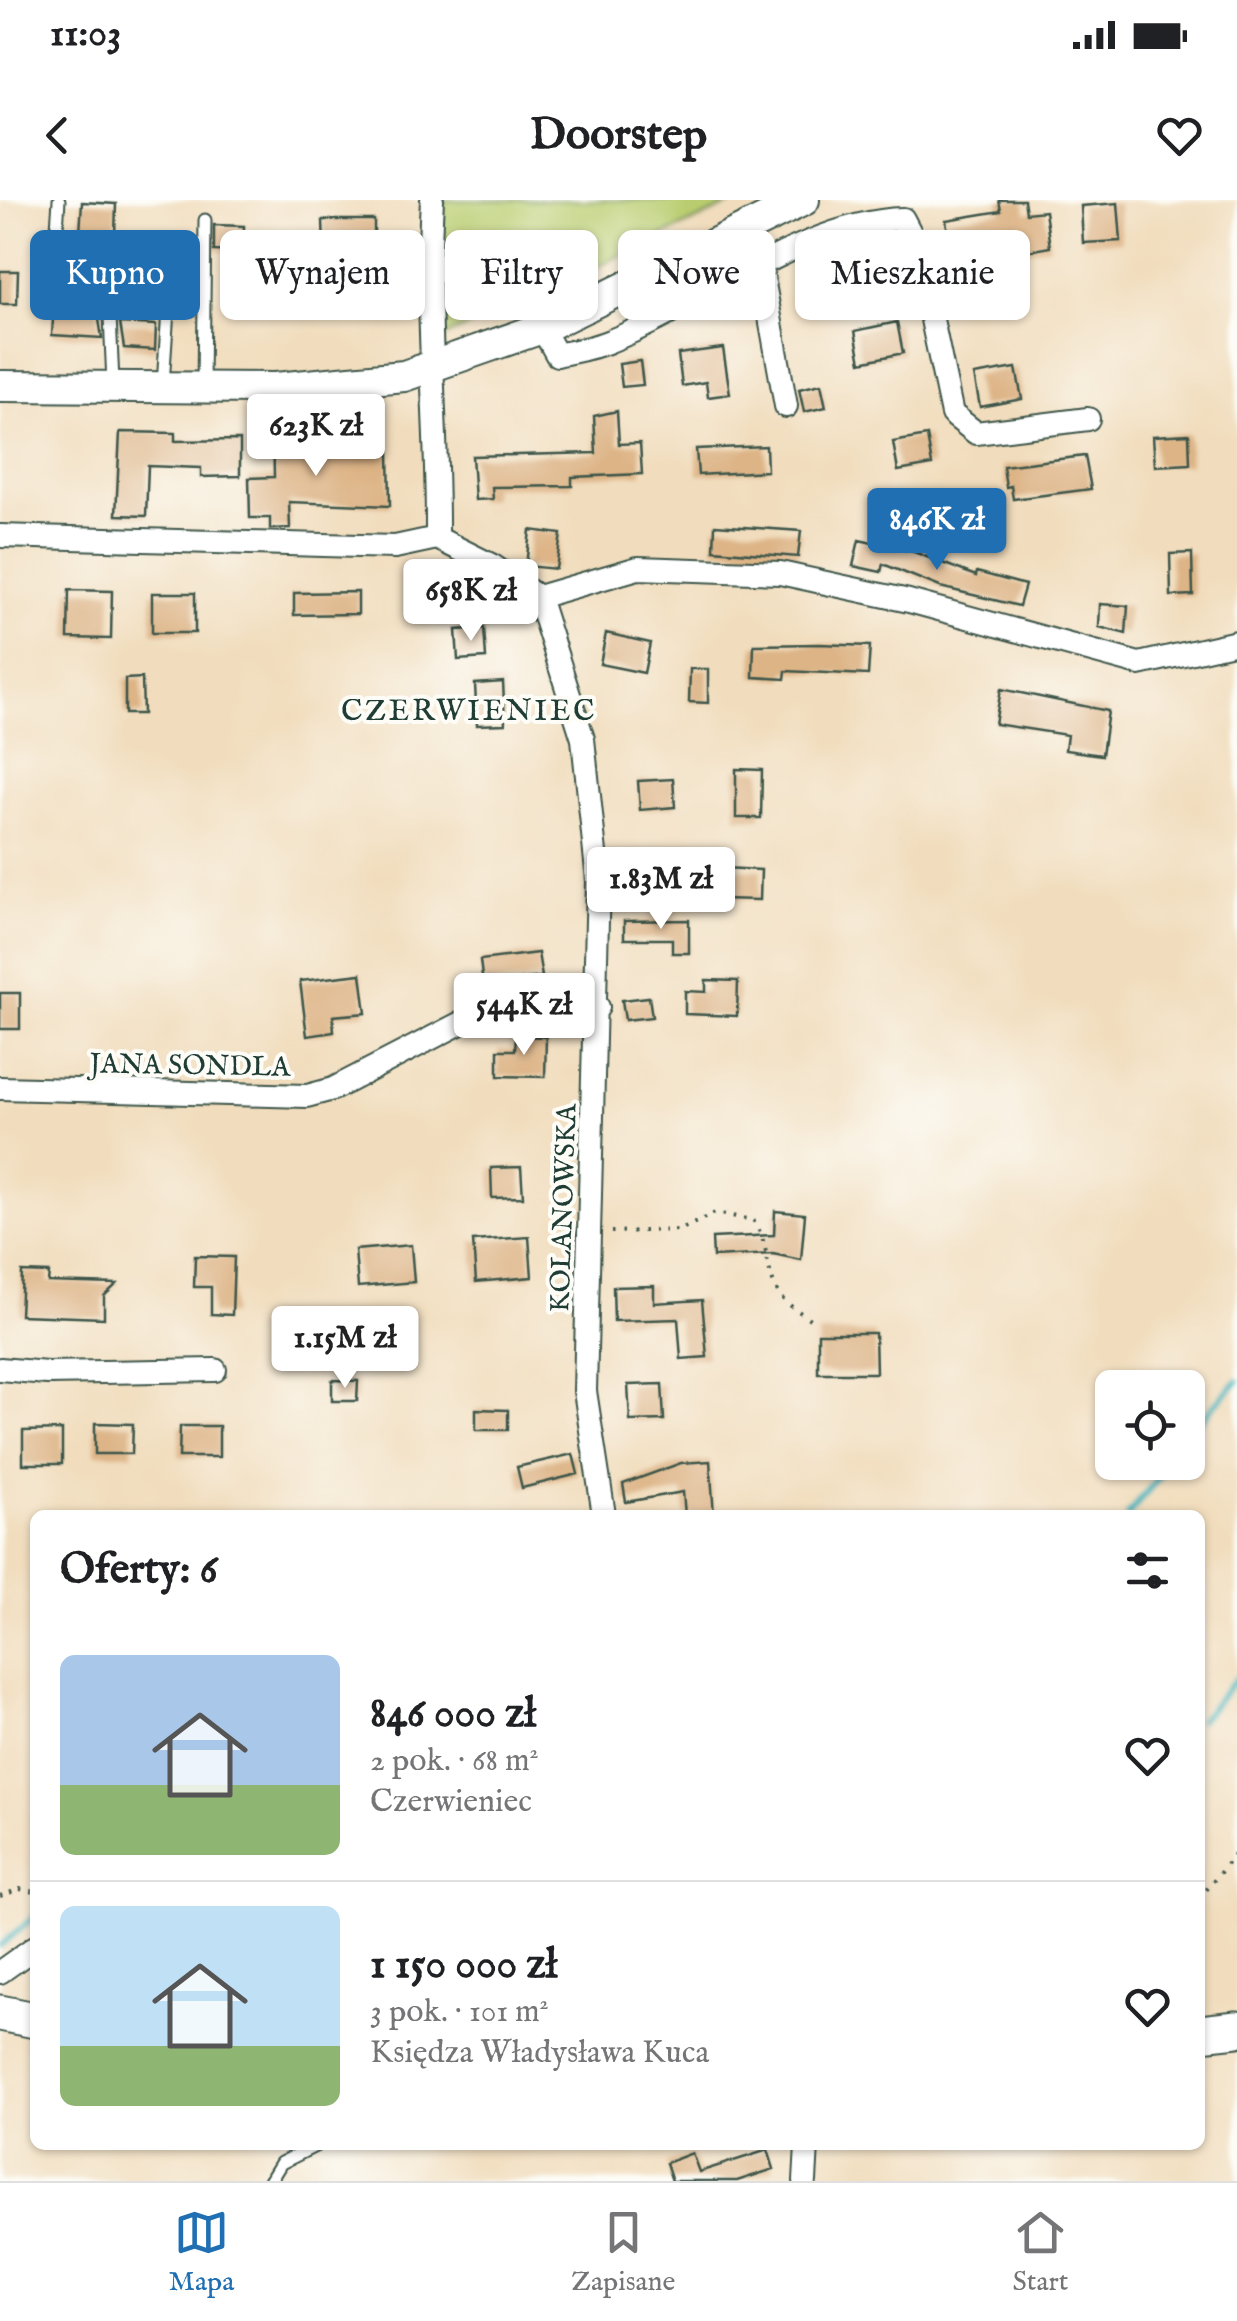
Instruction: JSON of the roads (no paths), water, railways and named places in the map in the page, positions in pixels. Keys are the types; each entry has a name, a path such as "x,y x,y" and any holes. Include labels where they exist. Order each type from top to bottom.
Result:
{"main road":[{"path":"0,386 338,385 432,368 542,328 804,200"},
{"path":"0,2013 30,2019"},
{"path":"1205,2032 1237,2029"}],"street":[{"path":"432,200 437,538"},
{"path":"775,262 857,226 903,219 916,244 952,414 976,433 1088,419"},
{"path":"542,328 557,355 608,342 654,320"},
{"path":"771,320 786,406"},
{"path":"0,536 395,547 437,538 493,566 538,597 638,568 780,573 909,601 1139,664 1237,642"},
{"name":"KOLANOWSKA","path":"538,597 583,739 598,881 598,1007 585,1392 603,1510"},
{"name":"JANA SONDLA","path":"0,1088 307,1096 333,1089 484,1011 532,1003 598,1007"},
{"path":"0,1370 216,1370"},
{"path":"0,1972 30,1951"},
{"path":"804,2181 807,2150"}],"lane":[{"path":"58,228 59,200"},
{"path":"203,388 205,220"},
{"path":"110,320 114,387"},
{"path":"162,387 167,320"},
{"path":"270,2181 281,2164 308,2150"}],"waterway":[{"path":"1205,1416 1237,1381"},
{"path":"1132,1510 1156,1480"},
{"path":"1205,1714 1237,1678"},
{"path":"0,1946 30,1920"}],"district":[{"name":"CZERWIENIEC","path":"469,710"}]}
